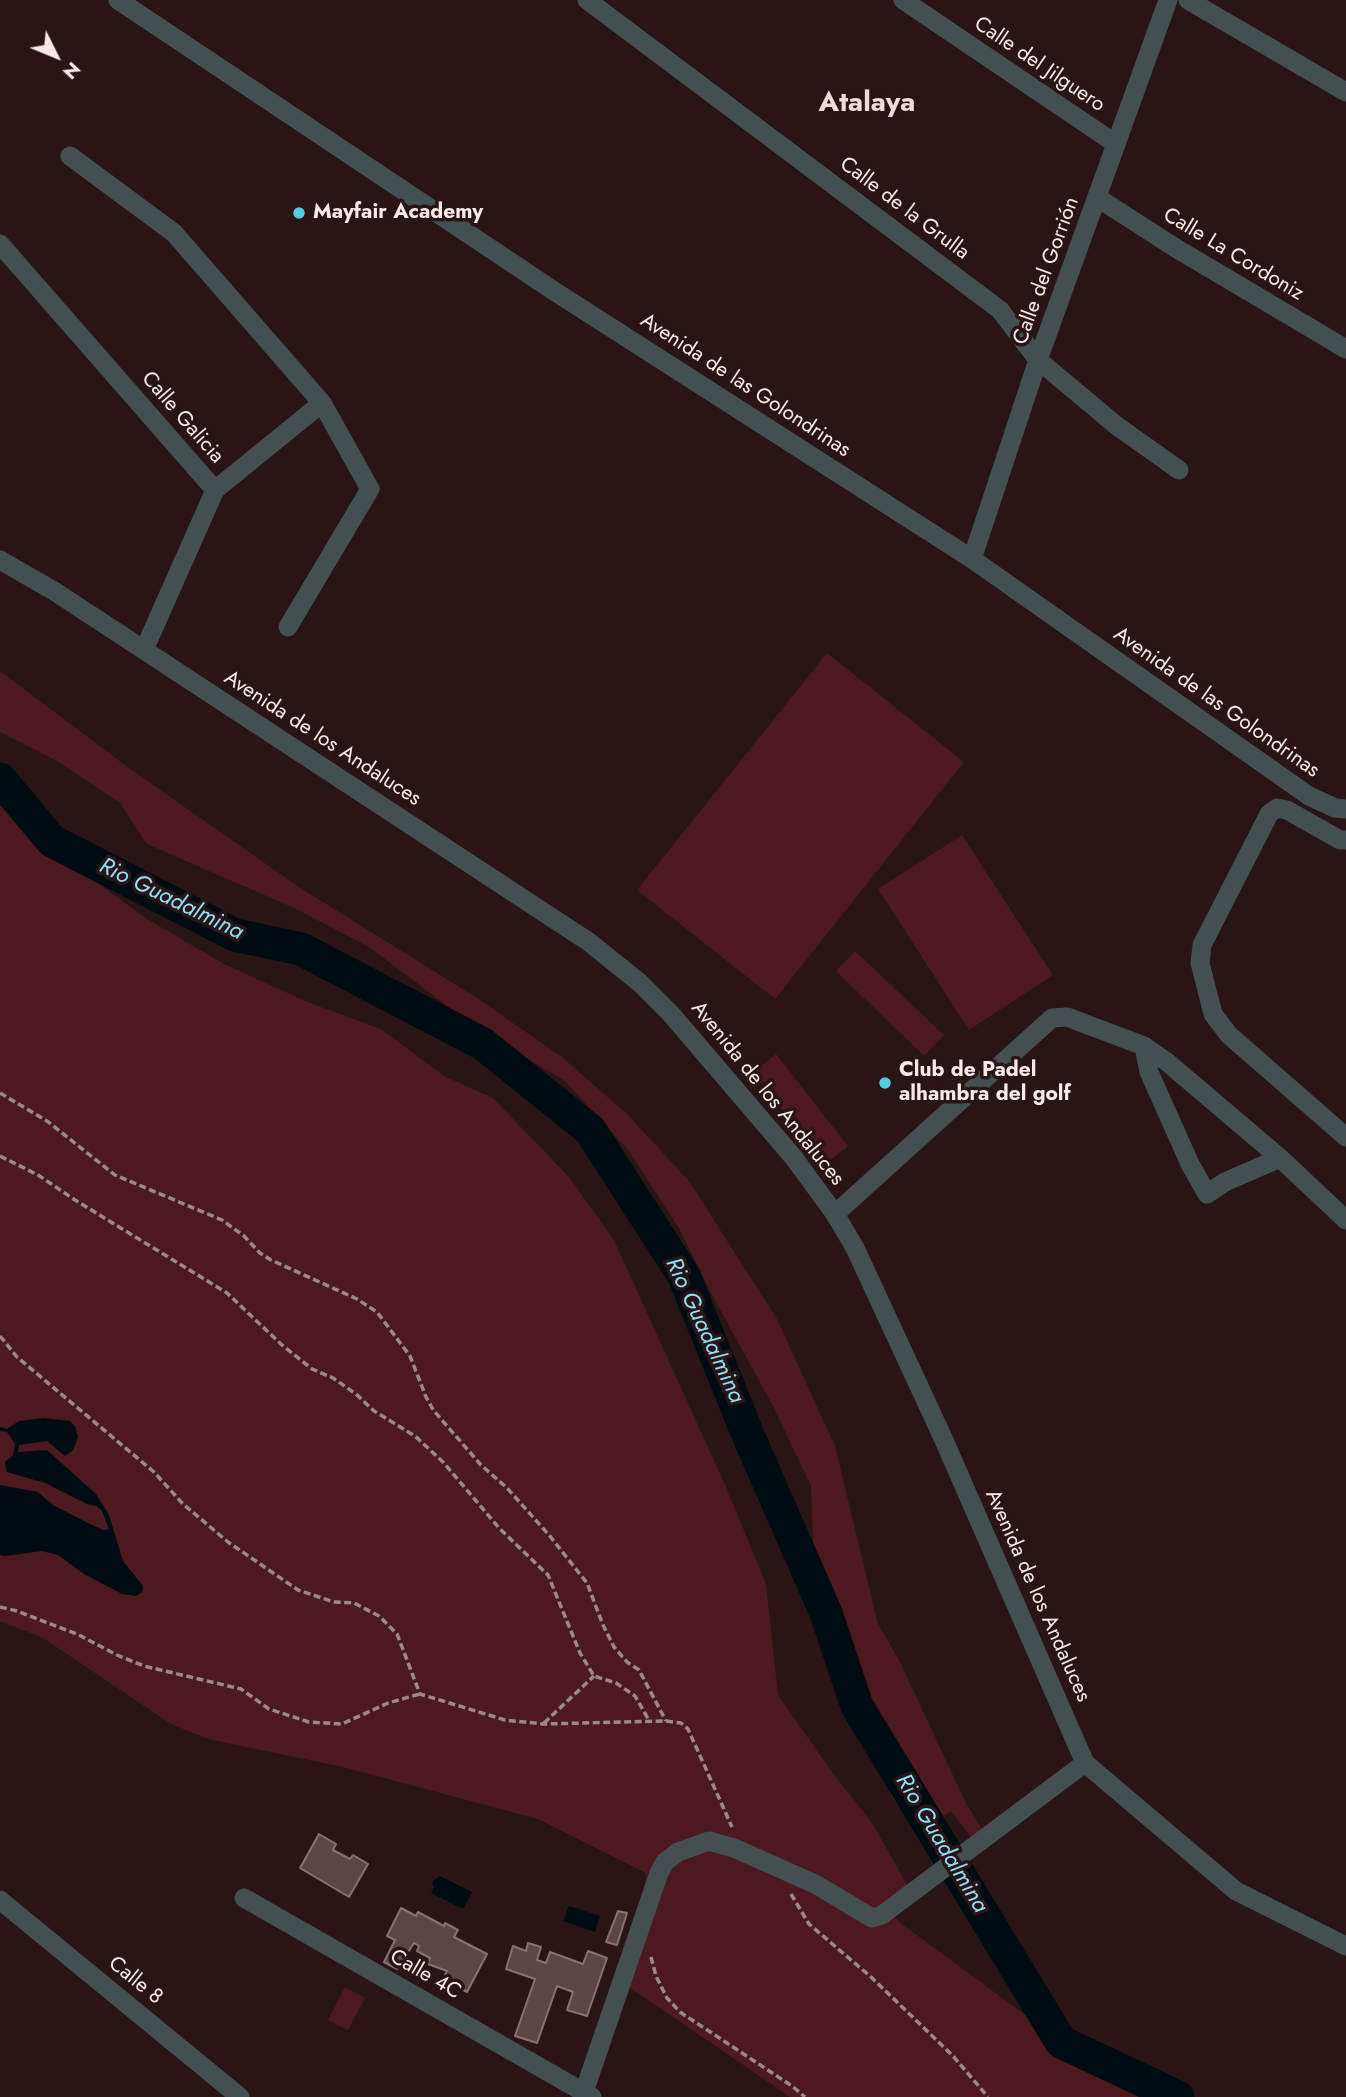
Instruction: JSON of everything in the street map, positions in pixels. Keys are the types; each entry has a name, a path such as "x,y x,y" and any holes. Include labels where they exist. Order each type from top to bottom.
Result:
{"street":[{"name":"Avenida de las Golondrinas","path":"118,0 554,291 972,559 1309,796 1335,808 1346,809"},
{"name":"Calle de la Grulla","path":"587,0 1000,310 1038,360 1117,426 1179,470"},
{"name":"Calle del Jilguero","path":"903,0 1116,144"},
{"name":"Calle del Gorrión","path":"972,559 1038,360 1168,0"},
{"path":"1188,0 1346,92"},
{"path":"70,156 174,233 322,403 370,489 288,627"},
{"name":"Calle La Cordoniz","path":"1098,198 1174,247 1346,349"},
{"name":"Calle Galicia","path":"0,244 215,490 144,650"},
{"path":"215,490 322,403"},
{"name":"Avenida de los Andaluces","path":"0,560 54,591 589,942 671,1013 794,1158 835,1214 855,1248 943,1438 1085,1763 1236,1891 1346,1946"},
{"path":"1346,840 1340,840 1287,810 1277,808 1269,814 1202,945 1200,963 1213,1014 1228,1035 1346,1137"},
{"path":"835,1214 1052,1018 1067,1017 1144,1046 1167,1062 1280,1158 1346,1220"},
{"path":"1144,1046 1149,1072 1198,1182 1207,1194 1225,1182 1280,1158"},
{"path":"588,2095 659,1873 665,1862 678,1852 709,1841 734,1848 815,1884 872,1918 882,1916 1085,1763"},
{"name":"Calle 4C","path":"244,1898 588,2095"},
{"name":"Calle 8","path":"0,1900 240,2097"}],"path":[{"path":"0,1093 47,1121 115,1175 222,1220 271,1261 357,1299 377,1312 410,1356 434,1411 481,1465 507,1488 549,1535 587,1583 614,1647 627,1662 639,1670 666,1721"},
{"path":"0,1156 38,1175 227,1293 282,1345 312,1369 349,1389 374,1411 415,1436 443,1462 500,1529 548,1575 580,1653 594,1676 616,1683 635,1696 649,1722"},
{"path":"0,1336 17,1357 154,1472 183,1504 229,1542 298,1590 334,1602 354,1603 379,1616 397,1634 420,1694"},
{"path":"0,1607 18,1611 78,1634 117,1656 145,1666 241,1689 269,1709 309,1722 342,1724 388,1703 420,1694 505,1720 543,1724 666,1721 681,1723 688,1729 733,1831 734,1848"},
{"path":"543,1724 594,1676"},
{"path":"789,1891 810,1924 872,1977 953,2056 988,2097"},
{"path":"653,1947 651,1959 656,1976 667,1998 674,2005 805,2097"}],"shaded area":[{"path":"827,653 964,762 775,999 637,890"},
{"path":"0,671 129,768 299,887 477,998 562,1057 627,1114 689,1181 777,1319 835,1446 878,1624 899,1660 966,1803 982,1829 972,1838 951,1811 917,1833 891,1796 882,1761 876,1715 833,1643 815,1602 811,1486 773,1406 680,1230 629,1151 564,1080 490,1038 369,947 294,908 147,844 120,803 57,761 0,732"},
{"path":"0,801 69,862 147,919 226,965 310,1003 381,1029 444,1076 493,1098 569,1177 614,1240 726,1487 766,1584 778,1695 832,1772 873,1824 907,1885 881,1905 903,1925 1125,2088 1147,2097 790,2097 629,1987 640,1956 646,1873 538,1819 343,1767 208,1739 171,1724 43,1638 0,1621"},
{"path":"962,835 1053,975 969,1030 878,889"},
{"path":"855,951 944,1035 924,1056 836,971"},
{"path":"776,1054 848,1146 825,1164 753,1072"},
{"path":"43,1418 70,1421 75,1426 78,1437 73,1450 65,1456 47,1441 19,1445 18,1452 47,1450 96,1494 109,1515 123,1561 143,1586 142,1592 136,1596 122,1594 84,1574 58,1555 42,1551 0,1555 0,1485 38,1492 53,1505 103,1530 109,1529 102,1511 96,1506 45,1483 7,1472 5,1462 13,1455 15,1444 7,1432 0,1431 0,1427 7,1429 19,1421"},
{"path":"440,1876 472,1892 463,1909 431,1893 434,1888 432,1882"},
{"path":"569,1906 600,1916 595,1932 563,1921"},
{"path":"345,1987 365,1998 348,2030 328,2020"}],"building":[{"path":"319,1834 336,1844 333,1850 350,1859 353,1855 368,1864 349,1897 300,1868"},
{"path":"401,1908 416,1916 418,1912 444,1926 445,1923 458,1930 454,1937 487,1954 467,1992 443,1979 447,1971 428,1964 430,1958 417,1951 419,1946 414,1943 397,1969 384,1962 395,1940 387,1936"},
{"path":"618,1911 627,1913 617,1945 606,1942"},
{"path":"528,1943 541,1947 537,1960 546,1963 550,1952 583,1964 588,1951 607,1958 587,2016 567,2010 573,1992 557,1986 537,2043 515,2036 535,1979 506,1969 513,1946 526,1951"}],"waterway":[{"name":"Rio Guadalmina","path":"0,779 52,841 235,935 301,949 483,1044 590,1130 684,1276 748,1435 826,1613 857,1706 1061,2042 1178,2097"}],"place":[{"name":"Mayfair Academy","path":"299,213"},
{"name":"Club de Padel alhambra del golf","path":"885,1083"}],"district":[{"name":"Atalaya","path":"867,104"}]}
